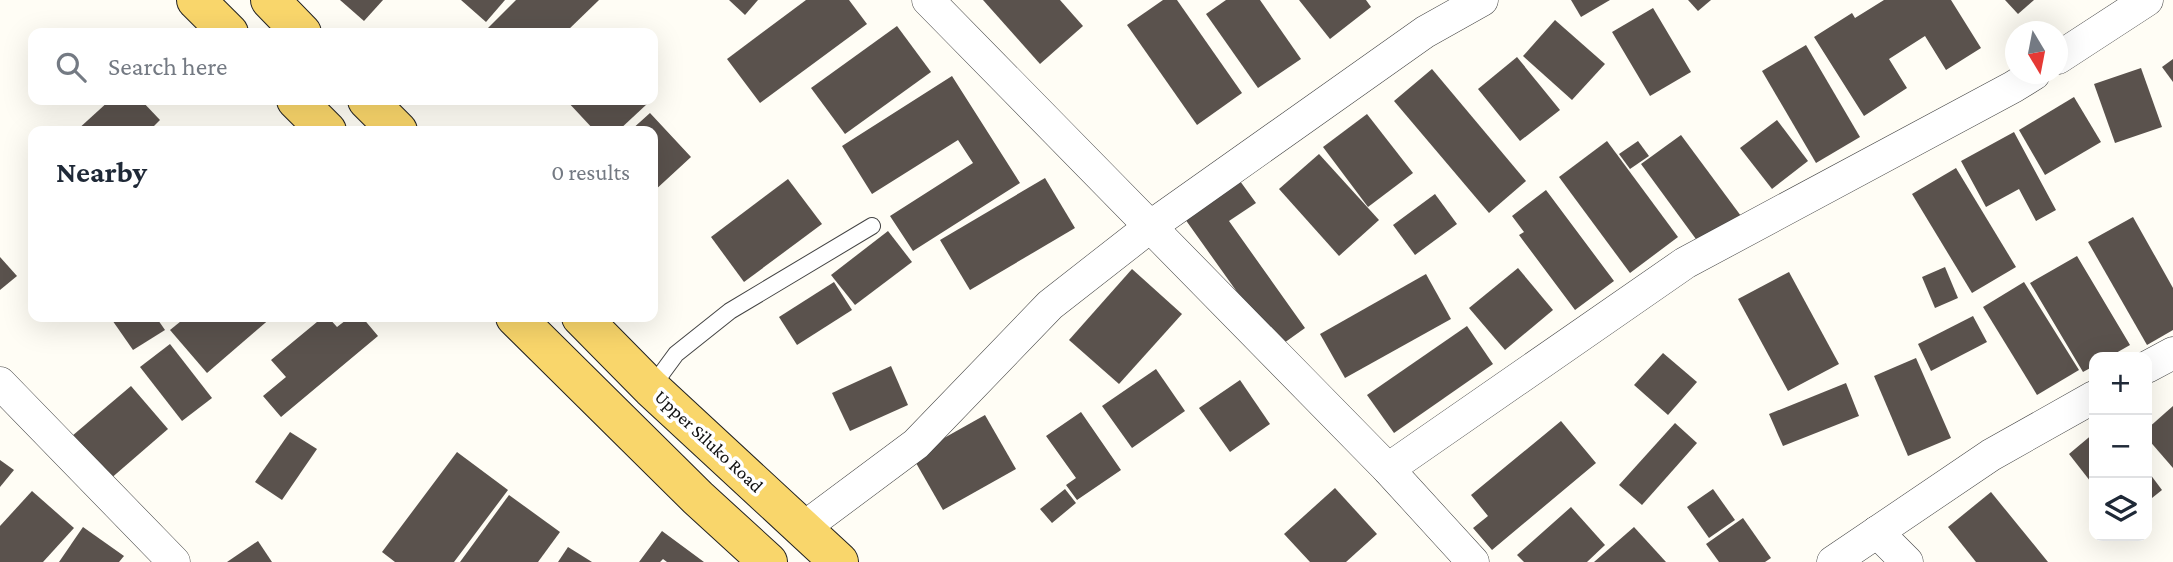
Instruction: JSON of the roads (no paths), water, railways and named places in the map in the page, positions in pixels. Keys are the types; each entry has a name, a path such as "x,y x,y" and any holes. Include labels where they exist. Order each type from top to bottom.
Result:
{"main road":[{"path":"196,0 224,28"},
{"path":"270,0 297,28"},
{"path":"301,105 322,126"},
{"path":"372,105 393,126"},
{"path":"520,322 688,488 768,562"},
{"name":"Upper Siluko Road","path":"585,322 839,562"}],"street":[{"path":"928,0 1388,469 1473,562"},
{"path":"802,529 916,444 1050,305 1151,226 1424,32 1482,0"},
{"path":"2068,51 2147,0"},
{"path":"1388,469 1685,263 2018,84"},
{"path":"2152,364 2173,353"},
{"path":"0,383 174,562"},
{"path":"1833,562 1990,455 2089,400"},
{"path":"1877,532 1907,562"}],"lane":[{"path":"652,387 676,354 730,311 872,226"}]}
